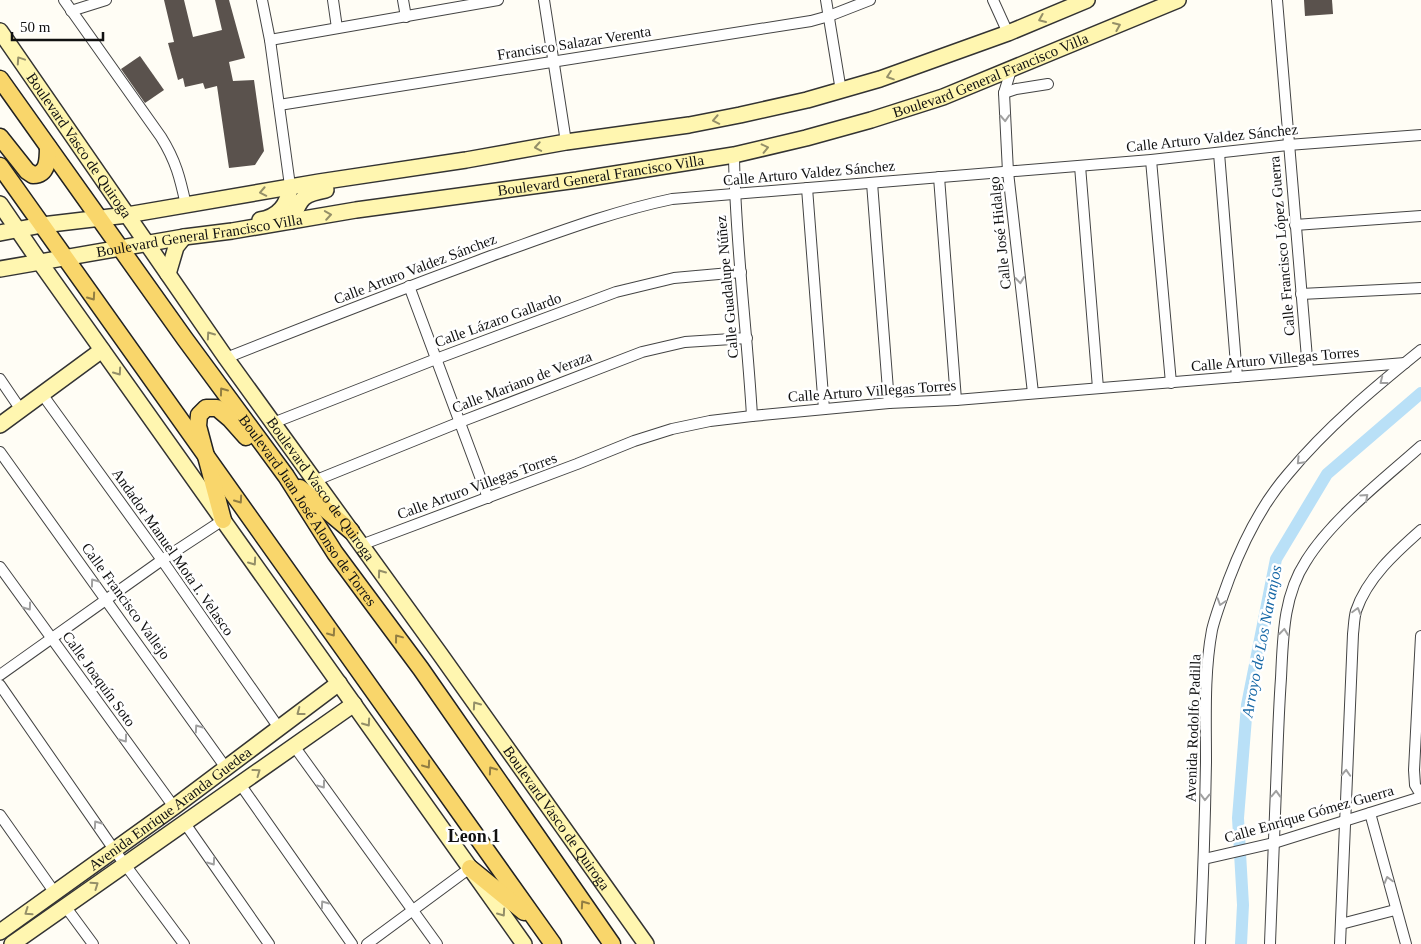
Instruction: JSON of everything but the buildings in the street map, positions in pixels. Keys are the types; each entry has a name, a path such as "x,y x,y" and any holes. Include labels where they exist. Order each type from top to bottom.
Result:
{"main road":[{"name":"Boulevard Juan José Alonso de Torres","path":"0,78 185,339 286,476 335,553 421,669 612,944"},
{"path":"0,137 27,171 33,175 42,173 46,168 48,147"},
{"path":"0,166 554,944"},
{"path":"223,520 198,426 199,415 206,408 217,408 286,476 351,531"},
{"path":"470,868 541,926"}],"street":[{"path":"64,0 133,95 173,157 179,172 186,205"},
{"path":"71,11 106,0"},
{"path":"262,0 270,40 290,187 291,221"},
{"path":"333,0 337,28"},
{"path":"403,0 406,16"},
{"path":"270,40 406,16 471,2 498,0"},
{"path":"544,0 566,142"},
{"path":"826,0 840,91"},
{"name":"Francisco Salazar Verenta","path":"279,105 803,22 829,16 870,0"},
{"path":"993,0 1008,33"},
{"name":"Boulevard General Francisco Villa","path":"0,233 42,225 127,215 566,142 698,123 759,111 840,91 888,76 1008,33 1087,0"},
{"name":"Boulevard General Francisco Villa","path":"0,269 145,243 356,210 576,180 734,155 871,120 943,97 1178,0"},
{"name":"Calle Francisco López Guerra","path":"1277,0 1308,370"},
{"name":"Boulevard Vasco de Quiroga","path":"0,31 226,358 646,944"},
{"name":"Calle José Hidalgo","path":"1011,70 1004,93 1008,172 1032,394"},
{"path":"1004,93 1016,89 1048,84"},
{"name":"Calle Arturo Valdez Sánchez","path":"226,358 409,286 611,214 672,199 1080,166 1421,135"},
{"path":"1219,154 1237,377"},
{"name":"Calle Guadalupe Núñez","path":"734,155 735,194 752,416"},
{"path":"1150,160 1171,383"},
{"path":"1080,166 1098,388"},
{"path":"291,221 301,199 312,192 405,174 422,167"},
{"path":"939,177 956,400"},
{"path":"872,183 889,403"},
{"path":"168,274 176,247 189,236 215,225 272,217 283,207 289,198 290,187"},
{"path":"807,188 824,409"},
{"path":"0,204 524,944"},
{"path":"1295,224 1421,216"},
{"name":"Calle Lázaro Gallardo","path":"273,423 436,359 616,292 674,278 741,272"},
{"path":"409,286 488,498"},
{"path":"1302,294 1421,288"},
{"name":"Calle Mariano de Veraza","path":"314,480 642,352 686,342 747,338"},
{"path":"0,424 102,350"},
{"name":"Avenida Rodolfo Padilla","path":"1200,944 1204,859 1206,686 1212,630 1221,599 1249,533 1263,509 1288,474 1333,426 1376,386 1421,350"},
{"name":"Calle Arturo Villegas Torres","path":"361,545 634,441 710,421 889,403 956,400 1405,363"},
{"path":"0,380 21,410"},
{"name":"Andador Manuel Mota I. Velasco","path":"42,394 162,560 279,728"},
{"path":"1270,944 1283,636 1288,601 1297,576 1306,560 1340,519 1421,446"},
{"name":"Calle Francisco Vallejo","path":"0,452 226,768"},
{"path":"0,675 162,560 223,520"},
{"path":"1340,944 1352,634 1356,612 1373,580 1386,564 1421,530"},
{"name":"Calle Joaquín Soto","path":"0,567 174,808"},
{"path":"1421,636 1419,724 1414,770 1415,784 1421,796"},
{"name":"Avenida Enrique Aranda Guedea","path":"0,931 174,808 339,683"},
{"path":"0,685 115,851 184,944"},
{"name":"Avenida Enrique Aranda Guedea","path":"12,944 354,704"},
{"path":"294,746 437,944"},
{"path":"240,784 352,944"},
{"name":"Calle Enrique Gómez Guerra","path":"1204,859 1344,822 1421,796"},
{"path":"1370,813 1395,910 1406,944"},
{"path":"0,815 55,893"},
{"path":"184,822 269,944"},
{"path":"367,944 470,868"},
{"path":"65,906 93,944"},
{"path":"1341,924 1395,910"}],"waterway":[{"name":"Arroyo de Los Naranjos","path":"1241,944 1243,905 1238,818 1247,705 1276,559 1327,474 1421,393"}],"district":[{"name":"Leon 1","path":"474,836"}]}
